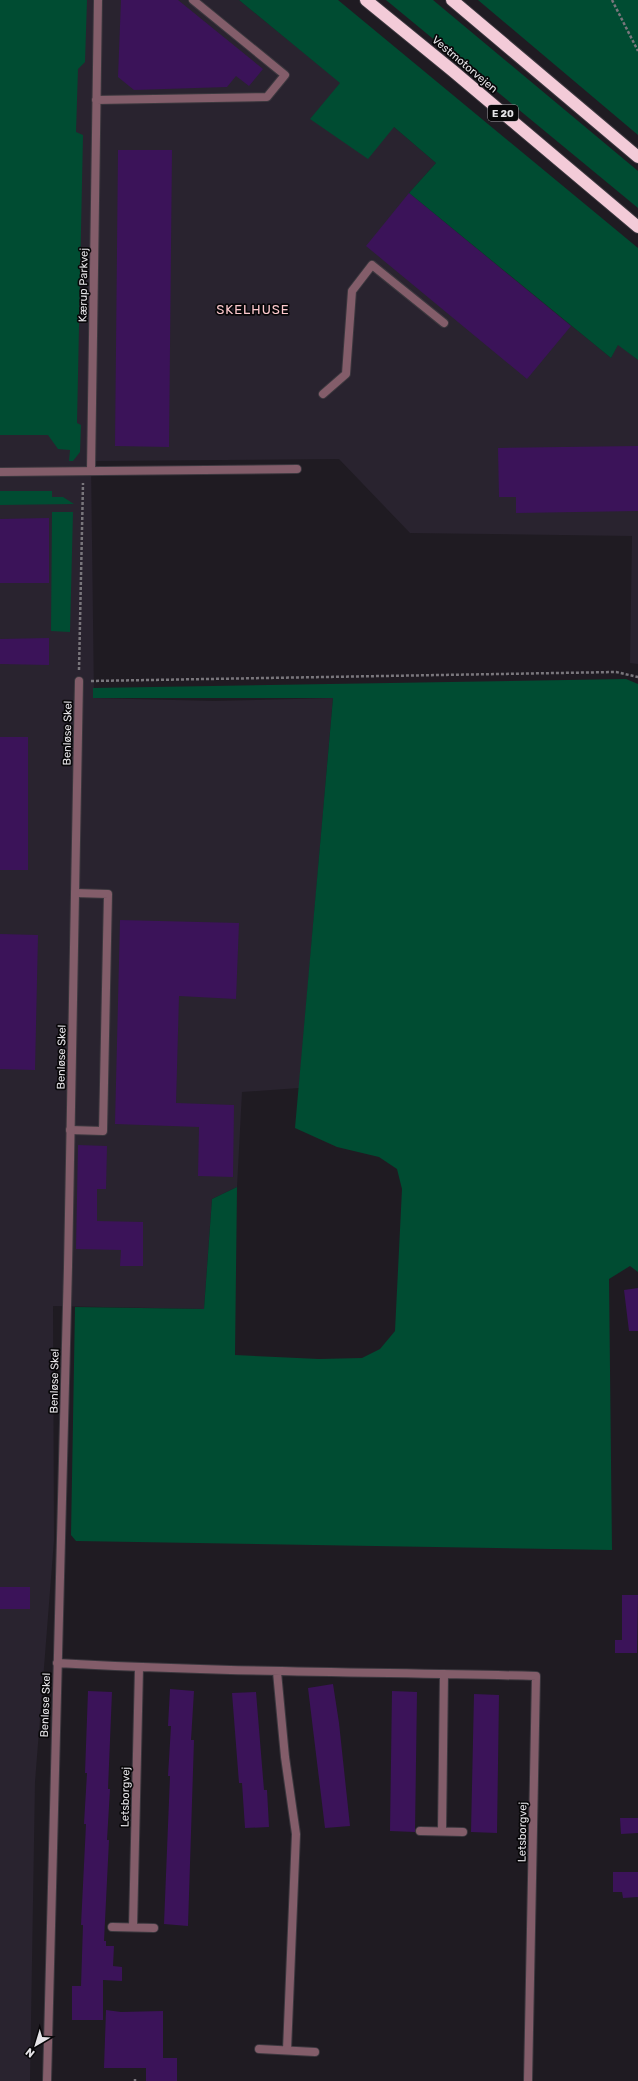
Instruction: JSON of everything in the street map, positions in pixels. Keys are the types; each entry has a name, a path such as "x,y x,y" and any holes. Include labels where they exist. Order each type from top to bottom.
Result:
{"highway":[{"name":"Vestmotorvejen","path":"366,0 453,71 638,227"},
{"path":"452,0 638,157"}],"street":[{"name":"Kærup Parkvej","path":"87,472 98,0"},
{"path":"96,100 267,97 286,75 193,0"},
{"path":"323,394 346,374 352,291 372,265 444,323"},
{"path":"0,472 297,469"},
{"name":"Benløse Skel","path":"47,2081 70,1130 79,681"},
{"path":"70,1130 103,1131 108,894 75,893"},
{"name":"Letsborgvej","path":"57,1663 139,1668 277,1672 536,1676 528,2081"},
{"name":"Letsborgvej","path":"133,1927 139,1668"},
{"path":"277,1672 285,1757 296,1834 286,2050"},
{"path":"442,1831 444,1674"},
{"path":"420,1830 463,1832"},
{"path":"112,1927 154,1928"},
{"path":"259,2049 315,2052"}],"path":[{"path":"612,0 638,51"},
{"path":"87,472 79,681 616,672 638,677"}],"shaded area":[{"path":"0,0 239,0 341,83 311,119 394,127 436,163 409,193 611,358 618,344 638,360 638,664 630,663 632,536 410,533 339,459 91,461 94,698 214,701 333,698 299,1088 242,1092 237,1187 212,1199 204,1309 53,1306 54,1540 35,1782 30,2081 0,2081"}],"green space":[{"path":"0,0 87,0 85,62 78,69 76,132 83,135 77,423 81,425 80,452 73,461 69,461 70,450 58,449 48,435 0,435"},
{"path":"239,0 338,0 638,248 638,360 618,345 611,358 409,193 436,163 394,127 368,159 310,119 340,83"},
{"path":"386,0 433,0 638,171 638,208"},
{"path":"478,0 638,0 638,135"},
{"path":"0,491 52,491 52,497 63,497 74,504 0,505"},
{"path":"52,512 73,512 70,632 51,631"},
{"path":"626,679 638,684 638,1272 630,1266 609,1279 612,1550 76,1541 71,1535 75,1307 204,1309 212,1199 237,1187 235,1355 319,1359 362,1358 380,1349 395,1331 402,1189 397,1169 379,1157 337,1147 295,1128 333,698 93,698 93,688"}],"building":[{"path":"121,0 178,0 263,69 249,86 236,76 227,87 134,90 118,77"},
{"path":"118,150 172,150 169,447 115,446"},
{"path":"409,193 571,326 527,379 366,246"},
{"path":"638,446 638,511 516,513 516,497 499,497 498,448"},
{"path":"49,518 49,583 0,583 0,519"},
{"path":"49,638 49,665 0,664 0,639"},
{"path":"0,737 28,737 28,870 0,870"},
{"path":"120,920 239,923 236,999 179,996 176,1103 234,1105 233,1177 198,1176 199,1127 115,1124"},
{"path":"0,934 38,935 35,1070 0,1069"},
{"path":"78,1145 107,1146 106,1189 97,1189 97,1221 143,1222 143,1266 120,1266 121,1250 76,1249"},
{"path":"638,1288 638,1331 629,1331 624,1290"},
{"path":"0,1587 30,1587 30,1609 0,1609"},
{"path":"622,1595 638,1595 637,1653 615,1653 615,1640 622,1640"},
{"path":"333,1684 339,1723 350,1826 325,1828 308,1688"},
{"path":"170,1689 194,1691 191,1740 194,1740 188,1926 164,1924 170,1776 168,1776 171,1726 168,1726"},
{"path":"88,1691 112,1692 108,1789 110,1789 107,1840 109,1840 104,1941 106,1941 106,1946 114,1946 113,1966 122,1967 122,1981 103,1980 103,2020 72,2020 72,1986 81,1986 83,1925 81,1925 86,1824 84,1824 87,1773 85,1773"},
{"path":"392,1691 417,1692 415,1832 390,1831"},
{"path":"256,1692 264,1790 267,1790 269,1827 245,1828 242,1783 239,1783 232,1693"},
{"path":"474,1694 499,1695 497,1833 471,1832"},
{"path":"620,1818 638,1818 638,1833 621,1834"},
{"path":"613,1872 638,1872 638,1897 623,1898 622,1892 613,1892"},
{"path":"106,2010 121,2012 163,2011 163,2058 177,2058 177,2081 146,2081 146,2068 104,2068"}],"district":[{"name":"SKELHUSE","path":"253,309"}]}
